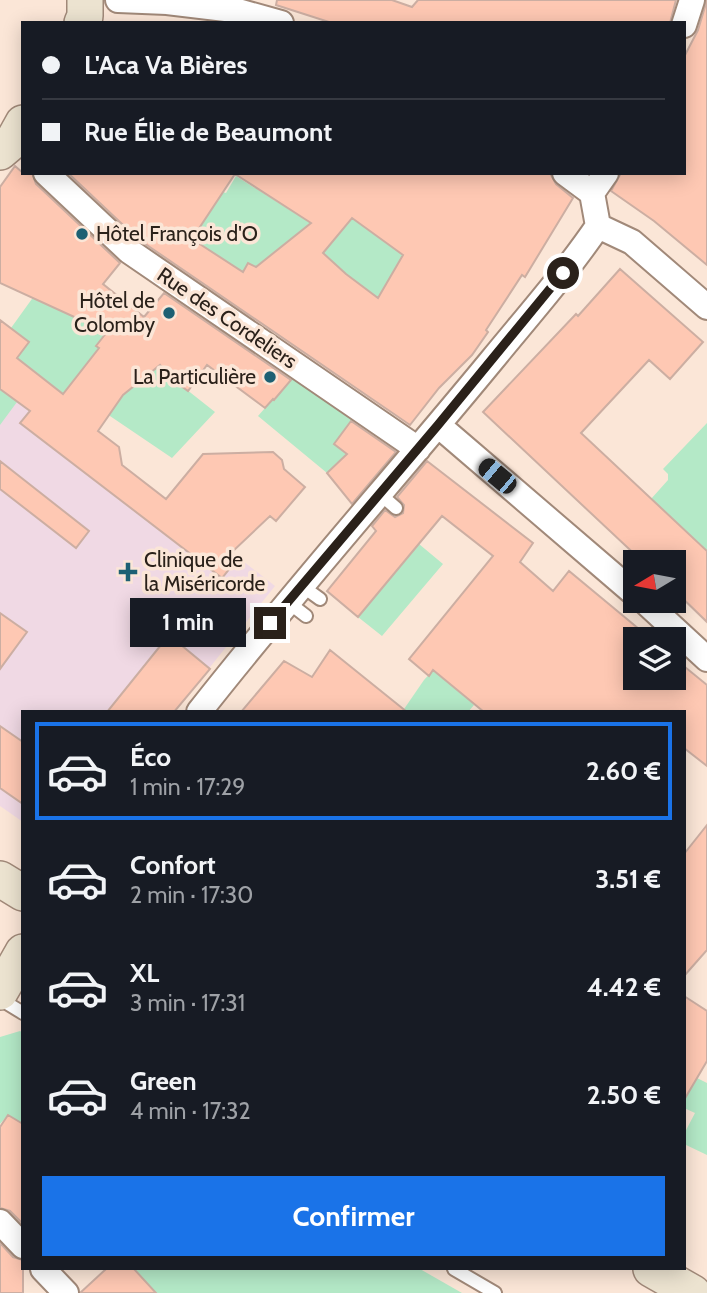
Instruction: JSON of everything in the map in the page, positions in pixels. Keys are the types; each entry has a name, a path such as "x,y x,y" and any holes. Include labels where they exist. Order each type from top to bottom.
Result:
{"main road":[{"path":"83,21 85,0"},
{"path":"0,880 21,892"},
{"path":"0,992 21,955"},
{"path":"653,1270 693,1293"}],"street":[{"path":"118,0 167,2 234,10 274,21"},
{"path":"685,21 692,0"},
{"name":"Rue des Cordeliers","path":"48,175 150,271 418,449"},
{"path":"207,709 304,601 388,501 418,449 558,279 598,226 599,183 572,175"},
{"path":"598,226 632,242 707,307"},
{"path":"438,425 623,584"},
{"path":"657,613 707,659"},
{"path":"0,1222 21,1244"},
{"path":"44,1270 66,1293"}],"lane":[{"path":"0,999 21,1012"},
{"path":"456,1270 495,1293"}],"shaded area":[{"name":"Clinique de la Miséricorde","path":"0,345 73,402 60,419 106,437 119,447 114,459 275,586 176,710 21,710 21,821 0,806"}],"green space":[{"path":"236,176 312,224 259,269 248,263 243,272 192,239"},
{"path":"363,200 403,255 378,298 304,276"},
{"path":"47,278 70,311 86,323 89,318 107,332 99,348 82,370 186,343 194,351 172,378 215,412 172,458 76,393 70,399 17,358 29,342 11,328"},
{"path":"294,375 356,416 334,444 347,454 327,473 258,416 275,400"},
{"path":"0,389 17,402 0,425"},
{"path":"707,423 707,551 651,499 668,480 668,474 663,469"},
{"path":"419,544 443,564 382,636 358,617"},
{"path":"435,668 474,705 470,710 403,710"},
{"path":"21,1032 21,1130 20,1123 8,1115 0,1124 0,1037"},
{"path":"697,1078 707,1083 707,1155 686,1145 686,1130 695,1113 686,1109 686,1097"},
{"path":"135,1270 422,1270 462,1293 121,1293 140,1276"}],"building":[{"path":"277,0 392,0 412,7 418,0 676,0 671,21 326,21 276,5"},
{"path":"707,0 707,265 654,221 611,191 620,175 686,175 686,53 698,30"},
{"path":"15,166 21,175 33,175 36,184 120,263 103,284 144,317 164,293 291,380 265,408 207,365 188,391 173,380 160,365 123,395 98,431 119,447 122,465 166,499 203,454 273,452 282,460 284,469 305,487 276,521 270,516 232,552 238,558 222,578 20,423 30,411 0,389 0,320 29,342 17,358 63,394 99,348 96,346 107,332 0,283 0,187"},
{"path":"70,175 234,175 192,239 243,272 248,263 256,267 311,223 237,175 551,175 556,184 573,198 525,277 522,275 472,355 439,388 410,425 138,239","holes":["352,218 403,255 378,298 323,253"]},
{"path":"620,269 703,342 670,379 649,360 581,433 707,551 707,622 686,602 686,550 630,550 483,412 576,314 578,316"},
{"path":"351,421 396,452 352,504 327,473 347,454 334,444"},
{"path":"0,461 89,531 76,548 0,489"},
{"path":"427,461 533,543 520,562 553,591 569,571 637,627 623,627 623,690 686,690 686,668 707,685 707,766 686,750 686,710 482,710 433,670 429,676 409,659 493,556 442,516 358,617 327,591 376,531 372,526 385,510 395,517 403,513 404,505 397,497"},
{"path":"0,613 27,632 0,669"},
{"path":"169,635 210,669 176,710 109,710"},
{"path":"330,650 405,710 243,710 284,661 312,677"},
{"path":"0,726 21,741 21,803 0,788"},
{"path":"707,825 707,950 686,974 686,851"},
{"path":"686,997 707,1011 707,1061 686,1097"},
{"path":"8,1115 21,1123 21,1222 10,1211 0,1208 0,1127"},
{"path":"0,1243 13,1257 21,1259 23,1293 0,1293"},
{"path":"105,1270 135,1270 156,1293 80,1293"}],"place":[{"name":"Hôtel François d'O","path":"82,234"},
{"name":"Hôtel de Colomby","path":"169,313"},
{"name":"La Particulière","path":"270,377"},
{"name":"Clinique de la Miséricorde","path":"128,572"}],"route":[{"path":"270,623 563,273"}]}
